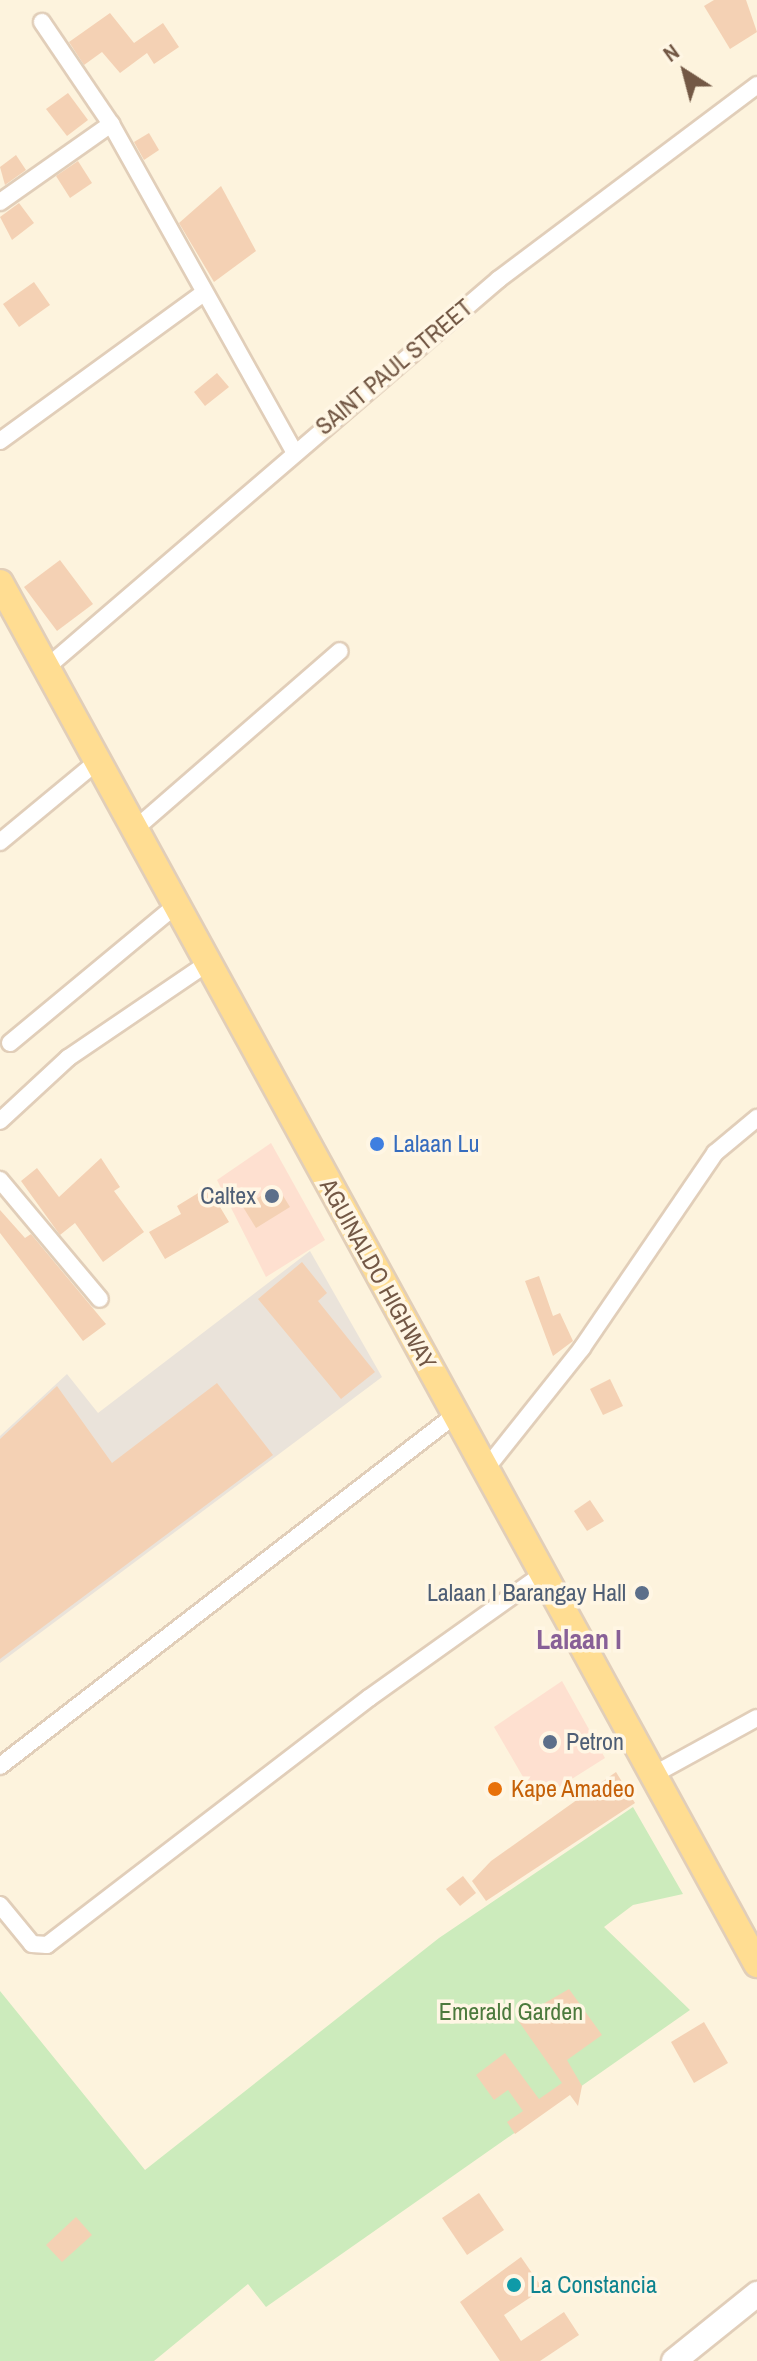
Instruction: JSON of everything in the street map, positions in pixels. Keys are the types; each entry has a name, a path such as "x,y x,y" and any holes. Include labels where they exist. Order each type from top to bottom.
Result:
{"main road":[{"name":"AGUINALDO HIGHWAY","path":"0,583 757,1964"}],"street":[{"path":"42,22 111,124 196,273 202,294 294,452"},
{"name":"SAINT PAUL STREET","path":"46,668 499,279 757,85"},
{"path":"0,202 111,124"},
{"path":"0,441 202,294"},
{"path":"135,829 340,651"},
{"path":"0,842 98,761"},
{"path":"10,1043 175,906"},
{"path":"0,1121 68,1058 208,963"},
{"path":"485,1470 582,1348 715,1153 757,1118"},
{"path":"0,1180 100,1299"},
{"path":"0,1766 455,1415"},
{"path":"0,1905 32,1944 47,1945 369,1698 543,1574"},
{"path":"655,1774 757,1718"},
{"path":"674,2361 757,2294"}],"shaded area":[{"path":"271,1143 325,1240 266,1277 217,1180"},
{"path":"310,1251 382,1377 0,1663 0,1436 67,1374 98,1413"},
{"name":"Petron","path":"562,1681 605,1758 537,1801 494,1727"}],"green space":[{"name":"Emerald Garden","path":"633,1807 683,1894 633,1905 604,1927 690,2010 266,2307 248,2284 154,2361 0,2361 0,1991 145,2170 439,1938"}],"building":[{"path":"714,0 746,0 757,32 730,49 704,6"},
{"path":"110,13 134,43 163,23 179,47 154,64 147,53 120,73 102,52 84,65 69,42"},
{"path":"68,93 88,120 67,136 46,109"},
{"path":"149,133 159,150 144,160 134,142"},
{"path":"16,155 26,170 5,185 0,167"},
{"path":"78,161 92,183 70,198 56,176"},
{"path":"221,186 256,251 214,282 179,223"},
{"path":"19,203 34,223 12,240 0,217"},
{"path":"34,282 50,305 19,327 3,304"},
{"path":"217,373 229,387 205,406 194,392"},
{"path":"60,560 93,604 57,631 24,587"},
{"path":"101,1158 120,1187 114,1191 144,1232 103,1262 75,1223 60,1235 21,1181 37,1168 59,1197"},
{"name":"Caltex","path":"277,1186 290,1207 256,1228 243,1207"},
{"path":"208,1187 229,1222 165,1259 149,1232 181,1214 177,1206"},
{"path":"0,1210 25,1238 31,1234 106,1324 83,1341 0,1233"},
{"path":"302,1262 327,1293 318,1301 375,1372 341,1399 258,1299"},
{"path":"539,1276 553,1316 560,1313 573,1341 553,1356 525,1281"},
{"path":"610,1379 623,1406 603,1415 590,1389"},
{"path":"217,1383 273,1455 0,1659 0,1439 57,1386 112,1463"},
{"path":"590,1500 604,1521 587,1531 574,1511"},
{"path":"616,1772 635,1803 486,1901 472,1881 491,1861"},
{"path":"463,1876 476,1893 460,1906 446,1889"},
{"path":"569,1989 602,2035 567,2060 582,2086 578,2106 570,2095 515,2134 507,2122 523,2111 508,2090 494,2100 476,2075 505,2053 539,2099 562,2083 517,2019"},
{"path":"704,2022 728,2063 694,2083 671,2042"},
{"path":"479,2193 504,2230 467,2255 442,2218"},
{"path":"76,2217 92,2235 62,2262 46,2245"},
{"path":"521,2257 543,2289 504,2315 521,2341 564,2312 579,2335 540,2361 500,2361 460,2302"}],"place":[{"name":"Lalaan Lu","path":"377,1144"},
{"name":"Caltex","path":"272,1196"},
{"name":"Lalaan I Barangay Hall","path":"642,1593"},
{"name":"Petron","path":"550,1742"},
{"name":"Kape Amadeo","path":"495,1789"},
{"name":"La Constancia","path":"514,2285"}],"district":[{"name":"Lalaan I","path":"579,1639"}]}
